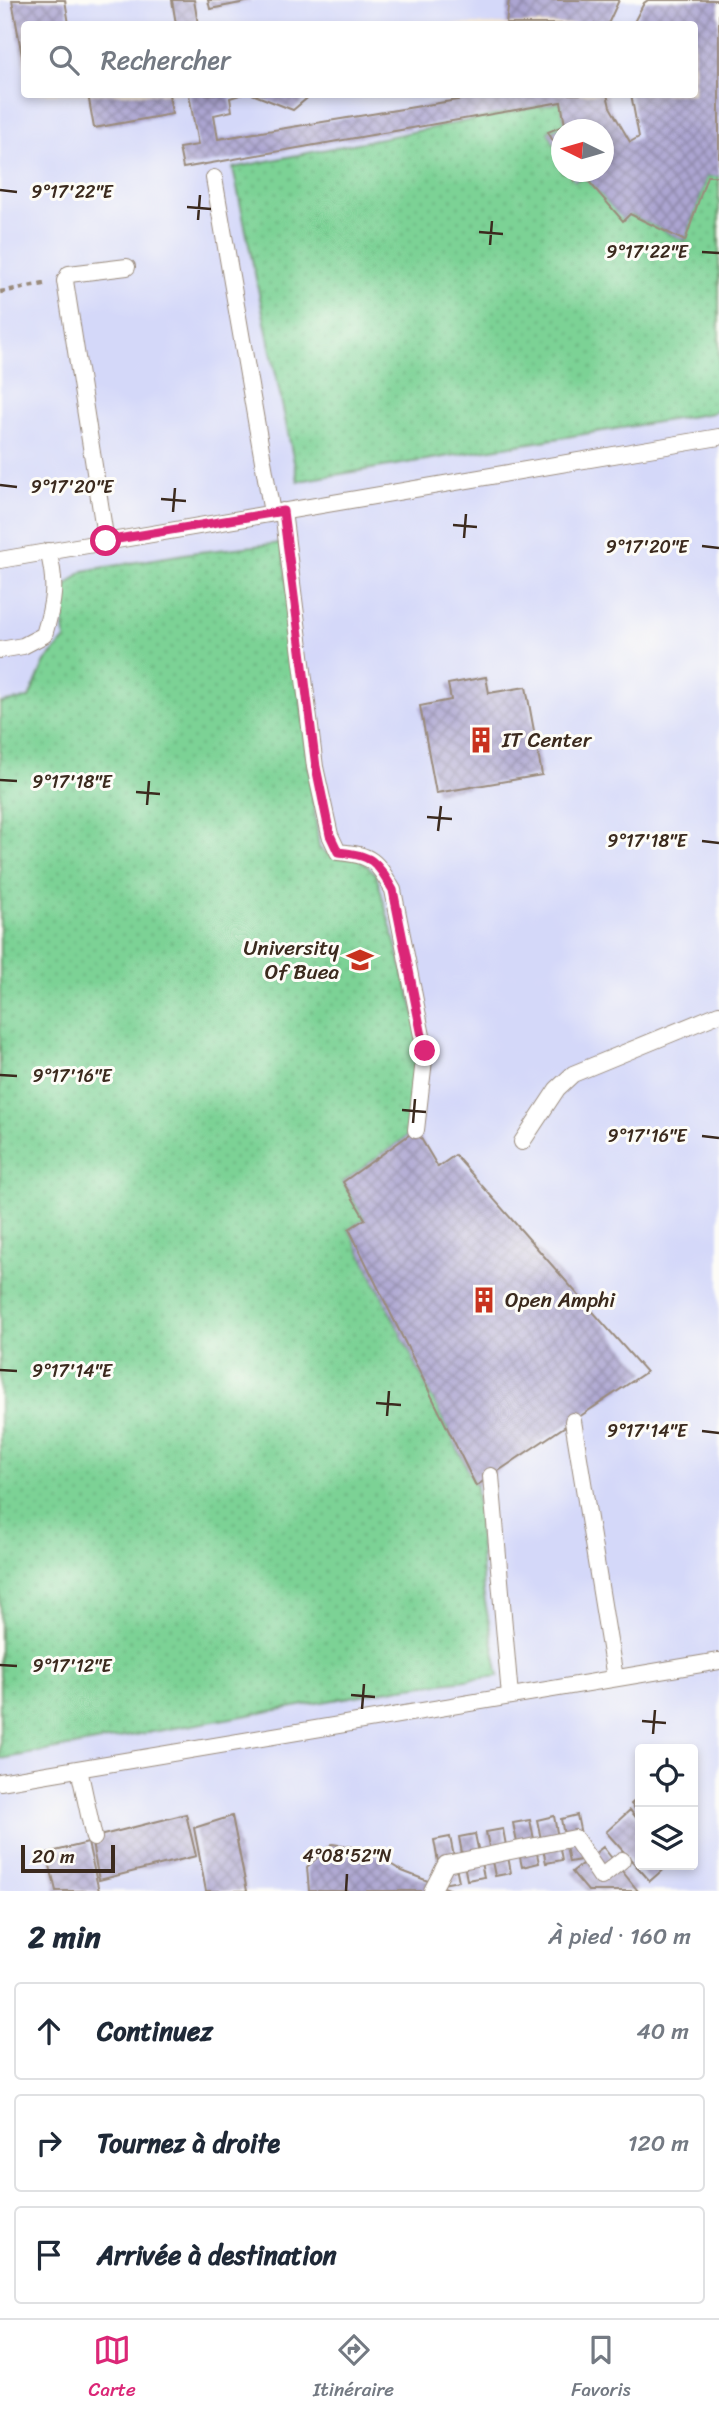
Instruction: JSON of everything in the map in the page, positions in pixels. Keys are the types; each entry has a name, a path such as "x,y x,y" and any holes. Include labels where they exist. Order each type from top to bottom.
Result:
{"lane":[{"path":"214,178 277,512 316,767 330,835 338,852 362,854 380,867 393,890 425,1051 416,1130"},
{"path":"106,541 65,281 69,274 127,267"},
{"path":"0,559 719,437"},
{"path":"0,650 23,646 44,635 51,612 55,578 48,551"},
{"path":"522,1142 557,1089 573,1074 719,1014"},
{"path":"573,1421 615,1678"},
{"path":"491,1476 510,1696"},
{"path":"0,1782 719,1661"},
{"path":"79,1769 94,1838"},
{"path":"432,1891 446,1864 575,1838 601,1877 622,1860"}],"path":[{"path":"0,292 65,281"}],"shaded area":[{"name":"University Of Buea","path":"0,0 719,0 719,1891 0,1891"}],"green space":[{"path":"561,102 564,119 551,119 551,131 548,132 551,138 551,182 591,182 630,214 685,241 707,176 719,176 719,408 712,413 298,481 233,168"},
{"path":"282,543 319,848 334,858 358,858 376,874 425,1051 416,1130 343,1182 365,1219 349,1229 476,1486 483,1591 499,1676 401,1688 0,1759 0,703 29,698 45,662 65,639 62,590 83,571 190,553"}],"building":[{"path":"12,0 65,0 68,21 21,21 21,50"},
{"path":"172,0 194,0 198,21 176,21"},
{"path":"208,0 251,0 251,1 210,9"},
{"path":"509,0 619,0 609,21 506,21"},
{"path":"648,0 719,0 719,176 707,176 685,241 630,214 623,221 589,182 614,182 614,119 564,119 561,102 183,168 179,148 198,145 190,98 230,98 232,111 214,115 218,139 469,98 608,98 610,107 630,142 639,137 632,98 698,98 698,21 635,21"},
{"path":"89,98 170,98 172,114 94,128"},
{"path":"262,98 307,98 293,110"},
{"name":"IT Center","path":"486,677 489,693 526,687 542,775 436,793 420,706 451,700 448,684"},
{"name":"Open Amphi","path":"416,1130 438,1167 455,1155 646,1372 476,1486 349,1229 365,1219 343,1182"},
{"path":"630,1810 635,1816 635,1864 606,1832"},
{"path":"186,1814 196,1856 99,1880 91,1838"},
{"path":"577,1815 586,1859 569,1862 561,1819"},
{"path":"232,1816 247,1891 206,1891 194,1828"},
{"path":"554,1816 562,1860 546,1863 537,1820"},
{"path":"530,1820 539,1863 522,1867 513,1823"},
{"path":"503,1829 511,1873 495,1876 486,1832"},
{"path":"475,1834 484,1877 467,1880 459,1837"},
{"path":"450,1837 459,1881 442,1884 434,1840"},
{"path":"88,1843 99,1891 56,1891 47,1853"},
{"path":"332,1844 366,1849 402,1871 454,1891 309,1891 307,1867"},
{"path":"603,1847 638,1891 588,1891 572,1872"},
{"path":"640,1870 662,1870 650,1881"}],"place":[{"name":"IT Center","path":"481,740"},
{"name":"University Of Buea","path":"360,960"},
{"name":"Open Amphi","path":"484,1300"}],"route":[{"path":"106,541 283,511 316,767 330,835 338,852 362,854 380,867 393,890 425,1051"}]}
